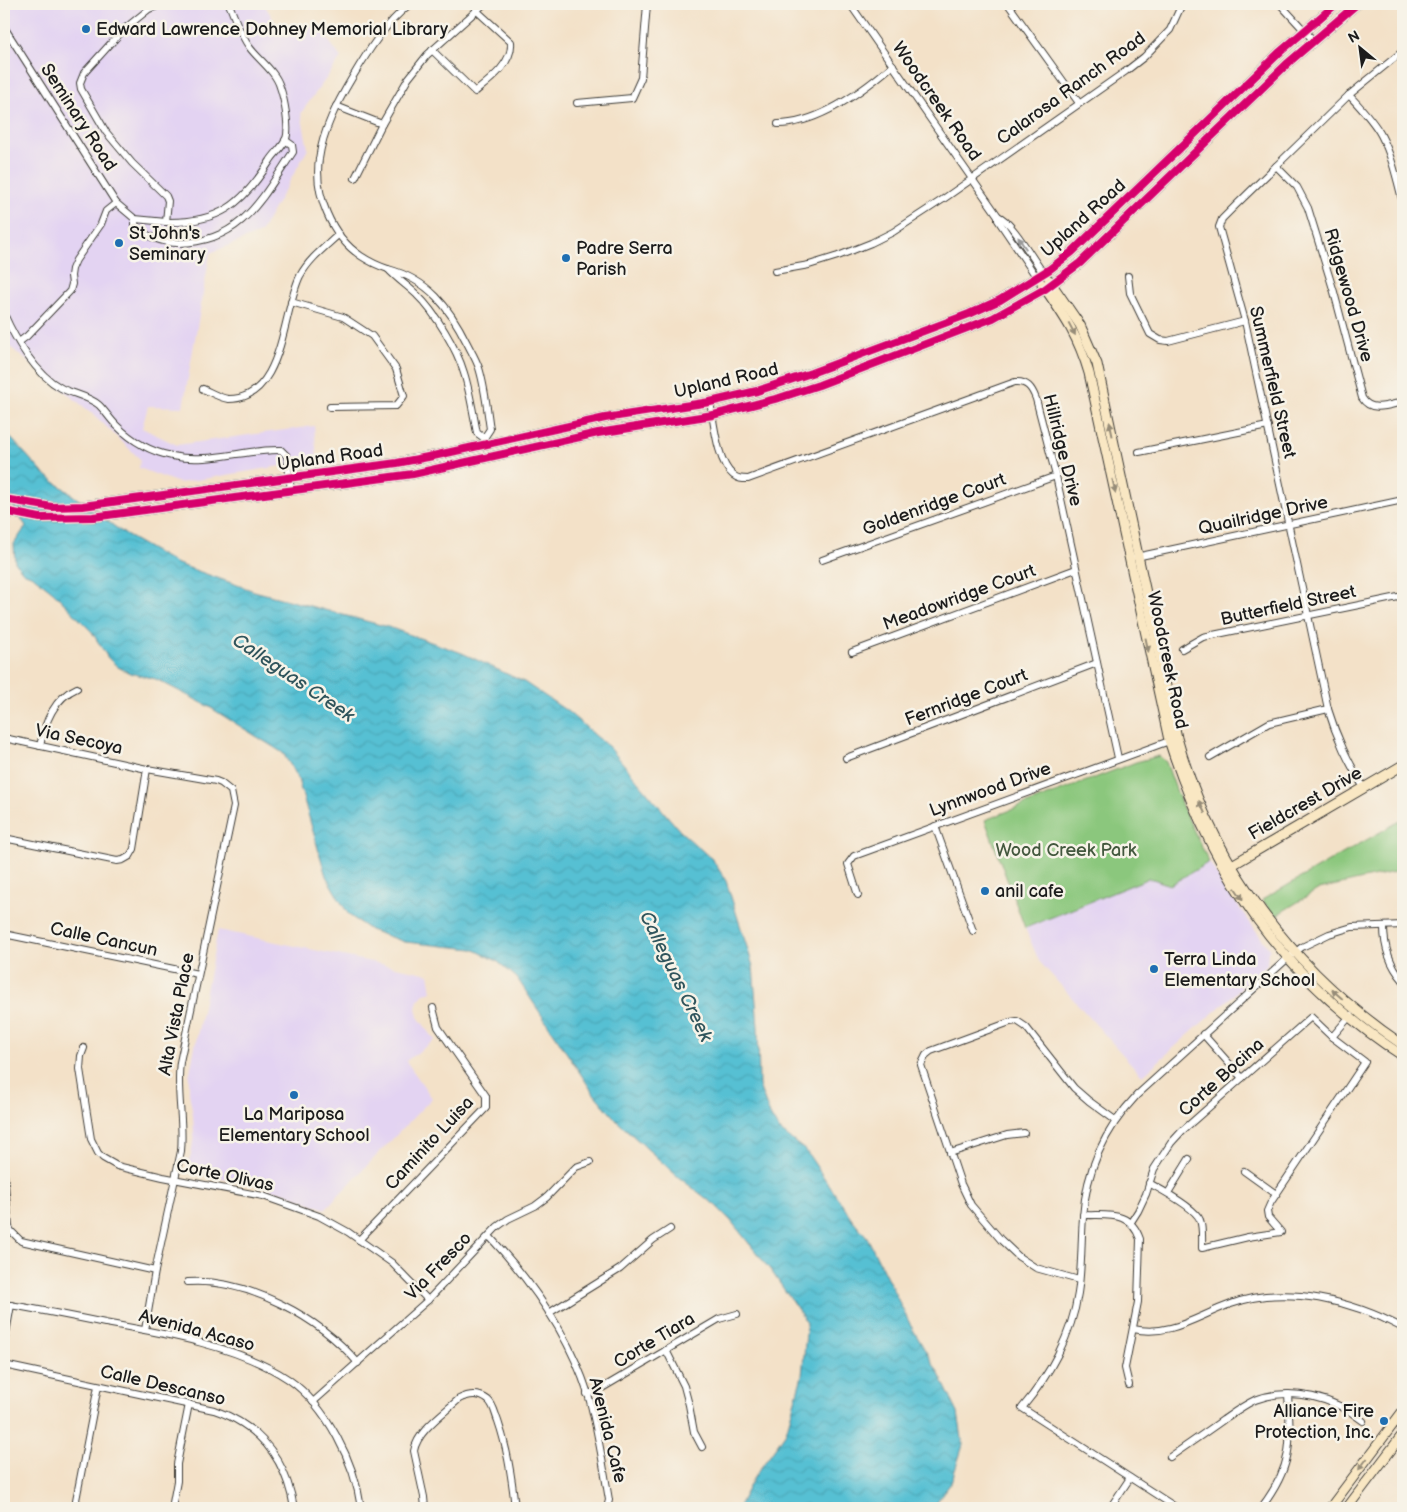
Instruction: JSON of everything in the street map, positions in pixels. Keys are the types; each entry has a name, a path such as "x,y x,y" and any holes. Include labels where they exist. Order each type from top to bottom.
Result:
{"main road":[{"name":"Upland Road","path":"4,499 52,507 106,504 433,456 606,418 710,402 757,391 941,325 1000,300 1041,276 1089,236 1304,31 1336,4"},
{"name":"Upland Road","path":"5,511 58,519 116,515 413,474 598,432 713,415 779,398 961,331 993,318 1048,286 1080,263 1313,40 1357,4"},
{"name":"Woodcreek Road","path":"1041,276 1067,320 1083,354 1134,557 1173,739 1188,796 1254,915 1327,998 1403,1045"},
{"name":"Fieldcrest Drive","path":"1227,868 1403,765"},
{"name":"Woodcreek Road","path":"1352,1014 1403,1056"},
{"path":"1330,1508 1403,1411"},
{"path":"1347,1508 1403,1434"}],"street":[{"name":"Seminary Road","path":"162,4 149,9 123,30 84,73 80,83 81,89 106,132 132,163 166,196 168,201 166,222"},
{"name":"Seminary Road","path":"4,27 116,202 135,219 134,225 140,232 167,243 184,243 214,238 226,233 239,224 261,200 294,152 292,145 285,140 287,132 284,99 280,84 244,40 229,4"},
{"path":"388,269 417,295 433,313 445,333 463,370 477,432 484,438 490,429 479,366 457,324 442,302 426,286 404,273 388,269 360,255 343,240 324,205 318,184 321,150 336,106 365,55 384,30 410,4"},
{"path":"355,178 382,124 408,79 432,50 484,4"},
{"path":"577,103 632,98 641,78 647,4"},
{"name":"Woodcreek Road","path":"850,4 998,216 998,220 1041,276"},
{"path":"1008,4 1079,103"},
{"name":"Calarosa Ranch Road","path":"775,271 809,265 871,244 917,216 1126,71 1157,45 1170,30 1182,4"},
{"path":"1280,4 1313,40"},
{"path":"432,50 475,92 491,79 507,60 511,42 476,10"},
{"name":"Summerfield Street","path":"1364,788 1347,760 1336,735 1328,709 1268,426 1244,321 1220,232 1220,223 1236,205 1349,95 1403,52"},
{"path":"778,124 803,121 824,112 861,89 893,65"},
{"path":"1349,95 1366,113 1381,134 1388,149 1403,203"},
{"path":"336,106 382,124"},
{"path":"135,219 188,222 222,212 246,193 261,176 285,140"},
{"name":"Ridgewood Drive","path":"1276,166 1297,187 1308,208 1334,292 1362,398 1368,405 1376,407 1403,402"},
{"path":"19,342 70,291 72,269 76,260 101,224 106,211 116,202"},
{"path":"203,389 226,399 245,396 261,386 275,362 300,276 315,255 339,234"},
{"path":"1128,276 1130,293 1145,321 1147,329 1150,334 1160,340 1168,341 1244,321"},
{"path":"291,302 343,317 372,336 396,369 404,396 396,406 330,407"},
{"path":"4,314 19,342 41,373 51,382 88,398 98,405 126,434 141,444 160,453 187,458 282,450 287,456 291,491"},
{"name":"Hillridge Drive","path":"710,402 719,448 728,468 732,474 740,479 748,479 1020,382 1029,385 1033,390 1056,476 1118,758"},
{"path":"1139,452 1268,426"},
{"name":"Goldenridge Court","path":"822,560 1056,476"},
{"name":"Quailridge Drive","path":"1134,557 1403,500"},
{"name":"Meadowridge Court","path":"852,652 1076,569"},
{"name":"Butterfield Street","path":"1182,649 1203,637 1403,596"},
{"name":"Fernridge Court","path":"846,758 1097,663"},
{"path":"40,746 42,734 57,702 68,692 77,688"},
{"path":"1210,757 1269,723 1328,709"},
{"name":"Via Secoya","path":"4,738 147,769"},
{"name":"Lynnwood Drive","path":"858,894 848,869 848,864 854,856 1173,739"},
{"path":"4,838 69,850 112,861 123,860 130,856 134,850 147,769"},
{"name":"Alta Vista Place","path":"145,1330 182,1138 178,1090 179,1072 234,806 233,797 226,787 216,781 147,769"},
{"path":"935,826 973,931"},
{"path":"1177,1508 1022,1408 1050,1369 1064,1340 1078,1295 1083,1215 1091,1171 1104,1140 1116,1120 1137,1095 1291,955 1340,930 1352,927 1403,925"},
{"path":"1384,927 1386,952 1403,980"},
{"name":"Calle Cancun","path":"4,934 198,974"},
{"name":"Caminito Luisa","path":"359,1240 486,1108 486,1096 438,1027 433,1008"},
{"path":"1149,1183 1168,1193 1197,1214 1202,1229 1202,1248 1248,1237 1281,1232 1268,1217 1266,1211 1366,1062 1332,1037 1352,1014"},
{"name":"Corte Bocina","path":"1131,1222 1138,1211 1154,1169 1171,1143 1310,1017 1332,1037"},
{"path":"1079,1280 1036,1268 1013,1252 971,1205 961,1184 921,1070 922,1060 931,1051 1017,1021 1026,1026 1074,1088 1089,1102 1116,1120"},
{"path":"1202,1034 1242,1078"},
{"name":"Corte Olivas","path":"84,1048 80,1069 91,1139 98,1153 110,1163 175,1180 238,1191 284,1202 319,1216 392,1263 428,1300"},
{"path":"950,1153 1007,1135 1024,1133"},
{"path":"1168,1193 1189,1159"},
{"name":"Via Fresco","path":"313,1402 428,1300 497,1227 547,1197 576,1167 590,1162"},
{"path":"1244,1171 1276,1194"},
{"path":"4,1174 9,1226 11,1231 21,1241 155,1271"},
{"path":"1083,1215 1125,1218 1131,1222 1140,1239 1138,1302 1125,1368 1129,1385"},
{"path":"550,1313 620,1269 653,1240 670,1230"},
{"name":"Avenida Cafe","path":"489,1236 528,1281 550,1313 575,1363 588,1394 598,1435 609,1500 606,1508"},
{"path":"188,1282 210,1282 236,1287 278,1303 323,1329 344,1347 358,1363"},
{"path":"1134,1329 1158,1332 1174,1328 1245,1299 1264,1296 1300,1295 1364,1311 1403,1328"},
{"path":"4,1344 7,1305"},
{"name":"Avenida Acaso","path":"7,1305 145,1330 221,1348 263,1364 288,1379 313,1402 342,1445 357,1486 361,1508"},
{"name":"Corte Tiara","path":"588,1394 597,1391 719,1319 737,1314"},
{"path":"666,1350 684,1386 694,1432 702,1447"},
{"name":"Calle Descanso","path":"4,1365 189,1404 225,1414 246,1424 269,1446 283,1469 292,1494 294,1508"},
{"path":"76,1500 98,1386"},
{"path":"1261,1508 1282,1477 1287,1459 1290,1440 1288,1394"},
{"path":"1170,1457 1256,1400 1288,1394 1302,1395 1342,1406 1363,1421"},
{"path":"424,1508 424,1497 414,1451 418,1437 459,1399 470,1395 481,1396 494,1409 511,1470 515,1508"},
{"path":"172,1508 177,1481 177,1464 189,1404"},
{"path":"1110,1508 1130,1478"}],"shaded area":[{"name":"St John's Seminary","path":"4,4 264,4 284,37 317,24 341,58 301,113 308,149 260,233 210,253 183,407 148,406 142,428 177,445 314,426 317,460 179,483 139,468 140,459 94,415 4,342"},
{"name":"Terra Linda Elementary School","path":"1209,862 1270,950 1268,952 1267,965 1142,1076 1039,961 1025,928 1147,879 1153,879 1170,885"},
{"path":"218,930 429,974 432,992 424,994 418,1000 416,1008 418,1017 435,1040 406,1061 432,1098 325,1209 285,1193 190,1171 187,1166 194,1135 189,1077"}],"green space":[{"name":"Wood Creek Park","path":"1159,756 1166,762 1182,806 1209,862 1170,885 1153,879 1147,879 1025,928 985,820 1136,762"},
{"path":"1403,819 1403,870 1319,889 1275,916 1262,900"}],"water":[{"name":"Calleguas Creek","path":"4,425 10,437 43,473 126,535 175,563 254,591 388,627 462,653 524,682 567,711 610,748 680,831 713,860 726,881 753,966 758,1027 759,1086 770,1115 779,1130 806,1151 852,1219 867,1237 911,1326 939,1374 958,1413 963,1445 951,1483 932,1508 738,1508 753,1479 786,1432 802,1376 807,1323 772,1272 731,1221 715,1205 677,1176 618,1122 594,1094 517,978 497,961 473,949 405,942 370,930 349,915 326,876 297,776 283,753 206,705 156,679 130,673 118,667 108,658 92,632 53,592 33,576 23,572 15,562 14,544 26,526 4,493"}],"cycle path":[{"path":"4,499 52,507 83,506 397,463 605,418 710,402 757,391 811,373 969,314 1000,300 1050,269 1072,252 1280,52 1336,4"},
{"path":"4,511 40,518 93,517 413,474 598,433 713,415 779,398 819,385 993,318 1045,289 1080,263 1288,63 1357,4"}],"place":[{"name":"Edward Lawrence Dohney Memorial Library","path":"86,29"},
{"name":"St John's Seminary","path":"119,243"},
{"name":"Padre Serra Parish","path":"566,258"},
{"name":"anil cafe","path":"985,891"},
{"name":"Terra Linda Elementary School","path":"1154,969"},
{"name":"La Mariposa Elementary School","path":"294,1095"},
{"name":"Alliance Fire Protection, Inc.","path":"1384,1421"}]}
